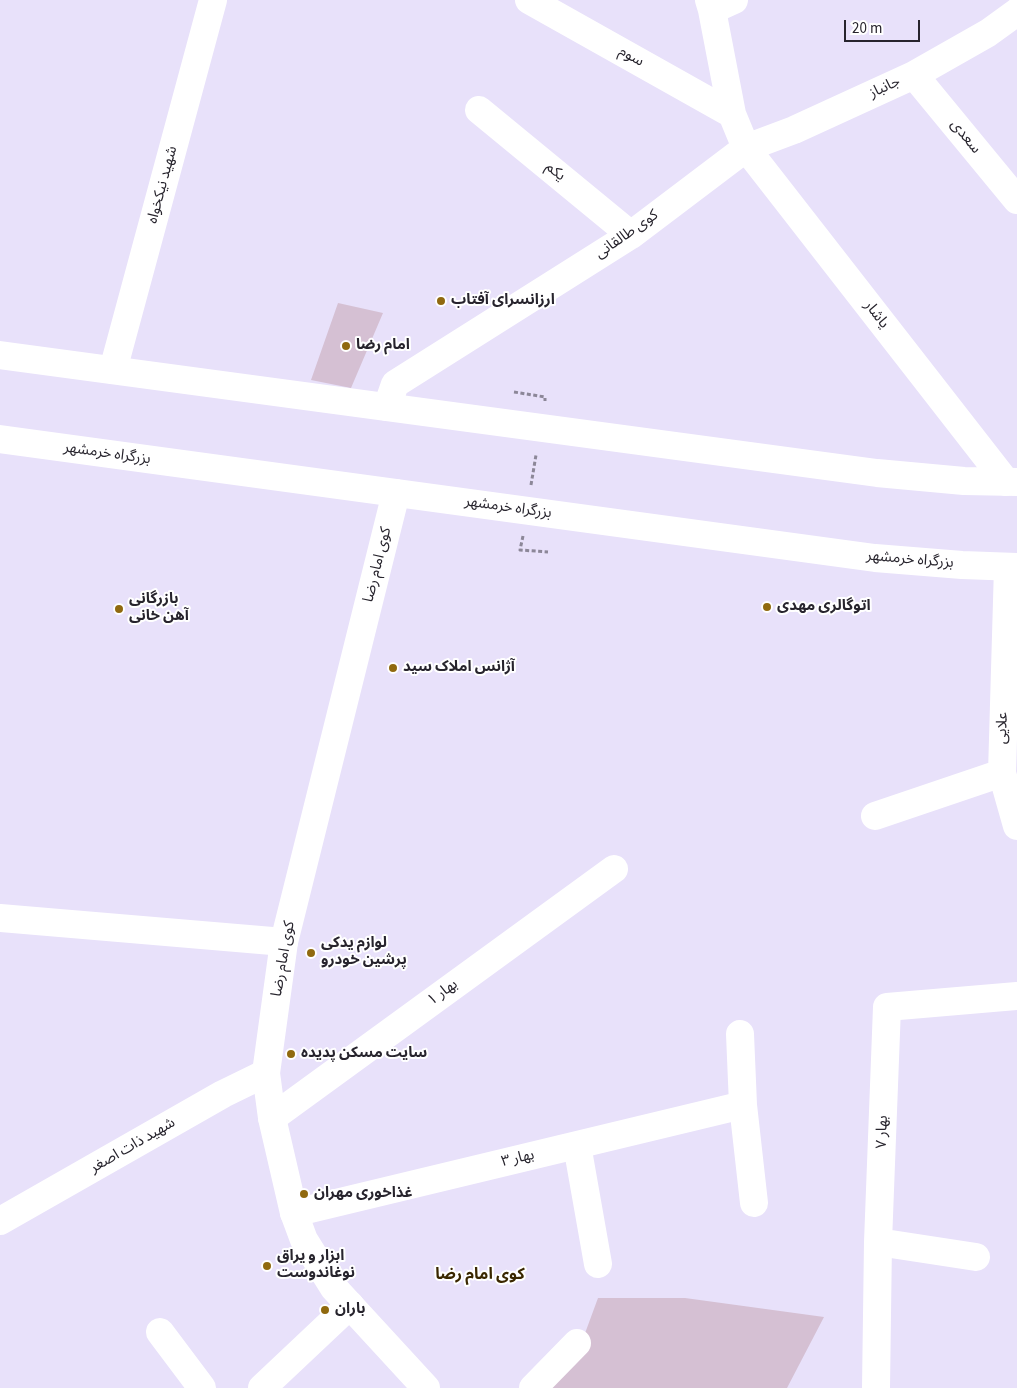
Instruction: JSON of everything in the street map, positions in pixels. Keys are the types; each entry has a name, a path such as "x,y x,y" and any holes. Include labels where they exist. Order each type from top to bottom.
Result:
{"main road":[{"name":"شهید نیکخواه","path":"113,370 213,0"},
{"name":"سوم","path":"529,0 573,13 732,114"},
{"path":"718,3 732,114 746,148"},
{"name":"جانباز","path":"746,148 794,130 914,75 988,33 1017,12"},
{"name":"سعدی","path":"914,75 1014,189"},
{"name":"یکم","path":"479,110 631,234"},
{"name":"کوی طالقانی","path":"387,407 395,384 631,234 746,148"},
{"name":"یاشار","path":"746,148 1012,482"},
{"path":"0,355 877,473 964,481 1012,482"},
{"name":"بزرگراه خرمشهر","path":"0,439 875,558 1012,567"},
{"name":"کوی امام رضا","path":"396,493 284,942 266,1073 272,1118 294,1213 304,1240 334,1288 426,1388"},
{"name":"علایی","path":"1012,567 1002,773 1017,826"},
{"path":"875,816 1002,773"},
{"name":"بهار ۱","path":"272,1118 614,869"},
{"path":"0,918 284,942"},
{"name":"بهار ۷","path":"876,1388 878,1242 887,1008 1017,996"},
{"path":"740,1034 743,1105 754,1203"},
{"name":"شهید ذات اصغر","path":"0,1221 223,1094 266,1073"},
{"name":"بهار ۳","path":"294,1213 743,1105"},
{"path":"577,1145 598,1264"},
{"path":"878,1242 976,1257"},
{"path":"262,1388 350,1305"},
{"path":"160,1332 202,1388"},
{"path":"533,1388 577,1343"}],"path":[{"path":"514,392 546,397 544,407"},
{"path":"530,492 536,454"},
{"path":"524,531 520,550 548,552"}],"building":[{"name":"امام رضا","path":"338,303 383,313 351,388 311,380"},
{"path":"598,1298 685,1298 824,1317 787,1388 543,1388 577,1355"}],"place":[{"name":"ارزانسرای آفتاب","path":"441,301"},
{"name":"امام رضا","path":"346,346"},
{"name":"اتوگالرى مهدى","path":"767,607"},
{"name":"بازرگانی آهن خانی","path":"119,609"},
{"name":"آژانس املاک سید","path":"393,668"},
{"name":"لوازم یدکی پرشین خودرو","path":"311,953"},
{"name":"سایت مسکن پدیده","path":"291,1054"},
{"name":"غذاخوری مهران","path":"304,1194"},
{"name":"ابزار و یراق نوغاندوست","path":"267,1266"},
{"name":"باران","path":"325,1310"}],"district":[{"name":"کوی امام رضا","path":"480,1275"}]}
